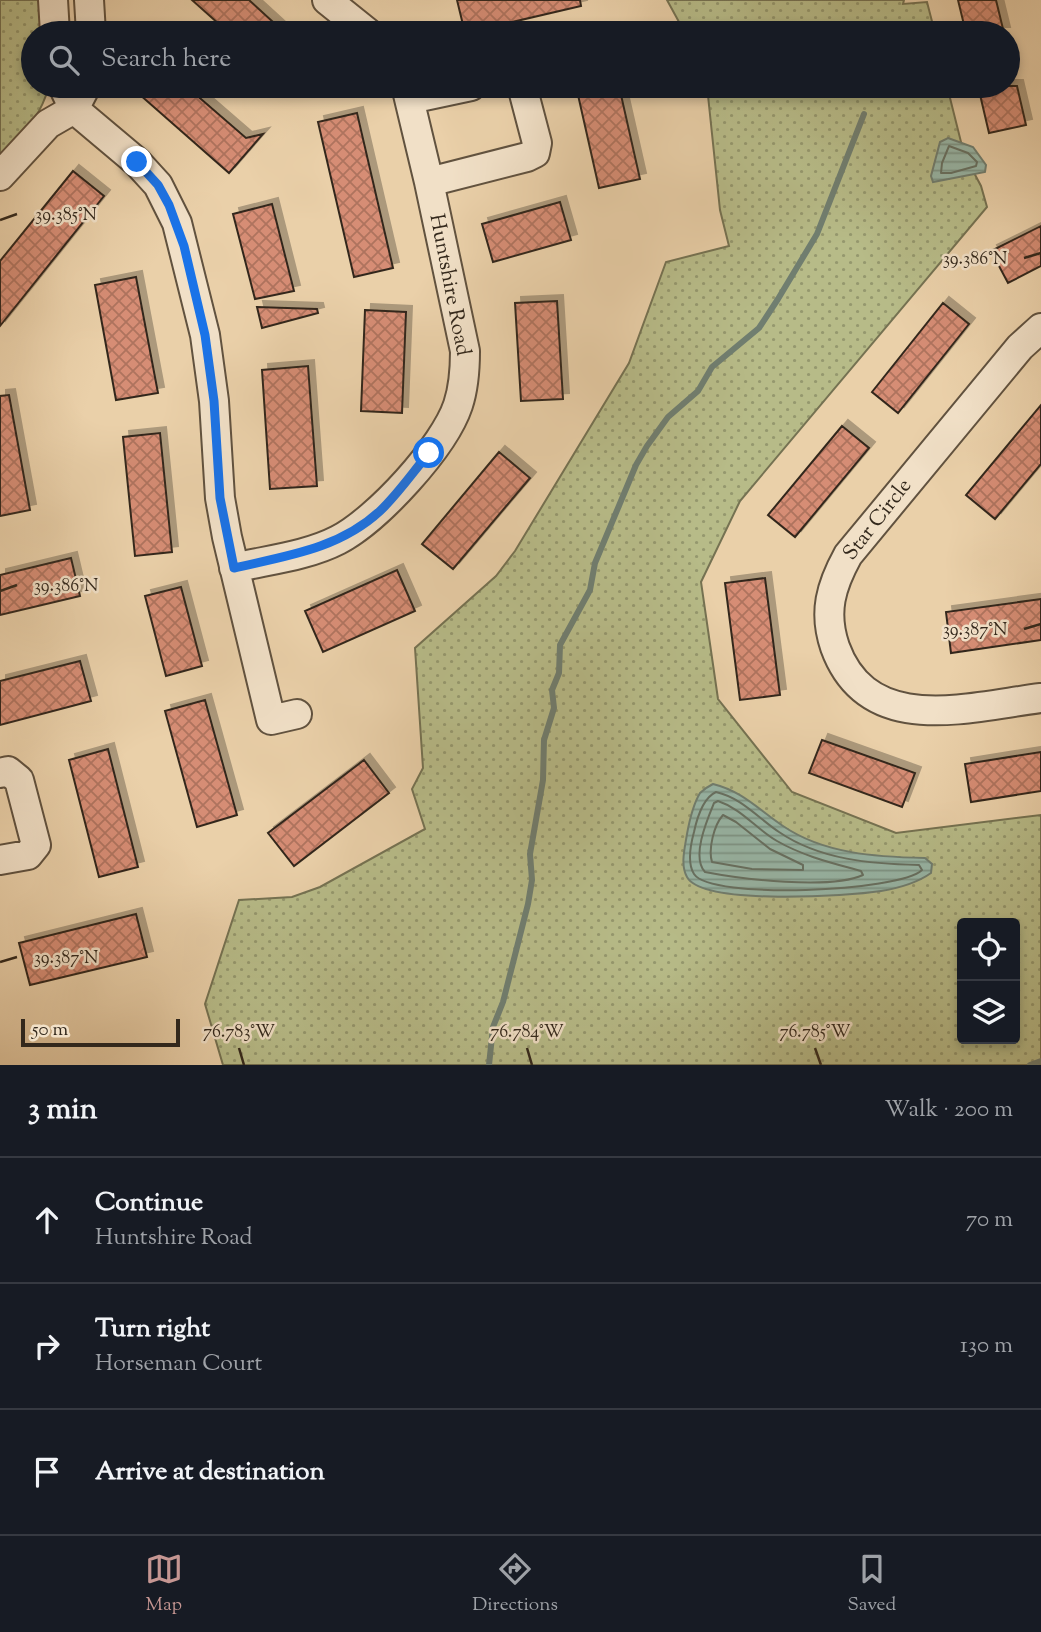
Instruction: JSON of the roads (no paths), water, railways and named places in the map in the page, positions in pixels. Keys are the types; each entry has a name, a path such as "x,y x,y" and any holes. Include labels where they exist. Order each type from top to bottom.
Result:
{"street":[{"path":"53,0 54,21"},
{"path":"89,0 90,21"},
{"path":"327,0 353,21"},
{"path":"0,176 70,98"},
{"path":"79,98 158,185 177,223 205,335 214,401 220,498 271,720 297,714"},
{"name":"Huntshire Road","path":"234,568 311,551 337,541 358,527 380,511 446,429 458,406 465,351 409,98"},
{"path":"429,182 534,153 537,143 525,98"},
{"name":"Star Circle","path":"1041,328 1020,346 848,555 835,579 829,620 839,657 850,676 867,693 885,704 909,710 933,711 1041,698"},
{"path":"0,773 8,771 19,780 36,845 28,855 0,860"}],"water":[{"path":"948,138 973,147 986,165 985,172 933,182 931,176 940,142"},
{"path":"713,784 742,796 783,826 816,843 870,855 925,858 932,864 931,873 894,888 839,895 778,897 720,892 699,886 687,877 683,862 684,850 690,819 698,797"}],"waterway":[{"path":"489,1065 493,1027 503,1002 528,904 532,880 530,854 543,780 544,740 554,708 552,690 559,673 560,645 590,590 595,563 636,465 668,417 698,391 712,367 759,328 778,299 817,234 864,114"},
{"path":"1030,1065 1041,1061"}]}
